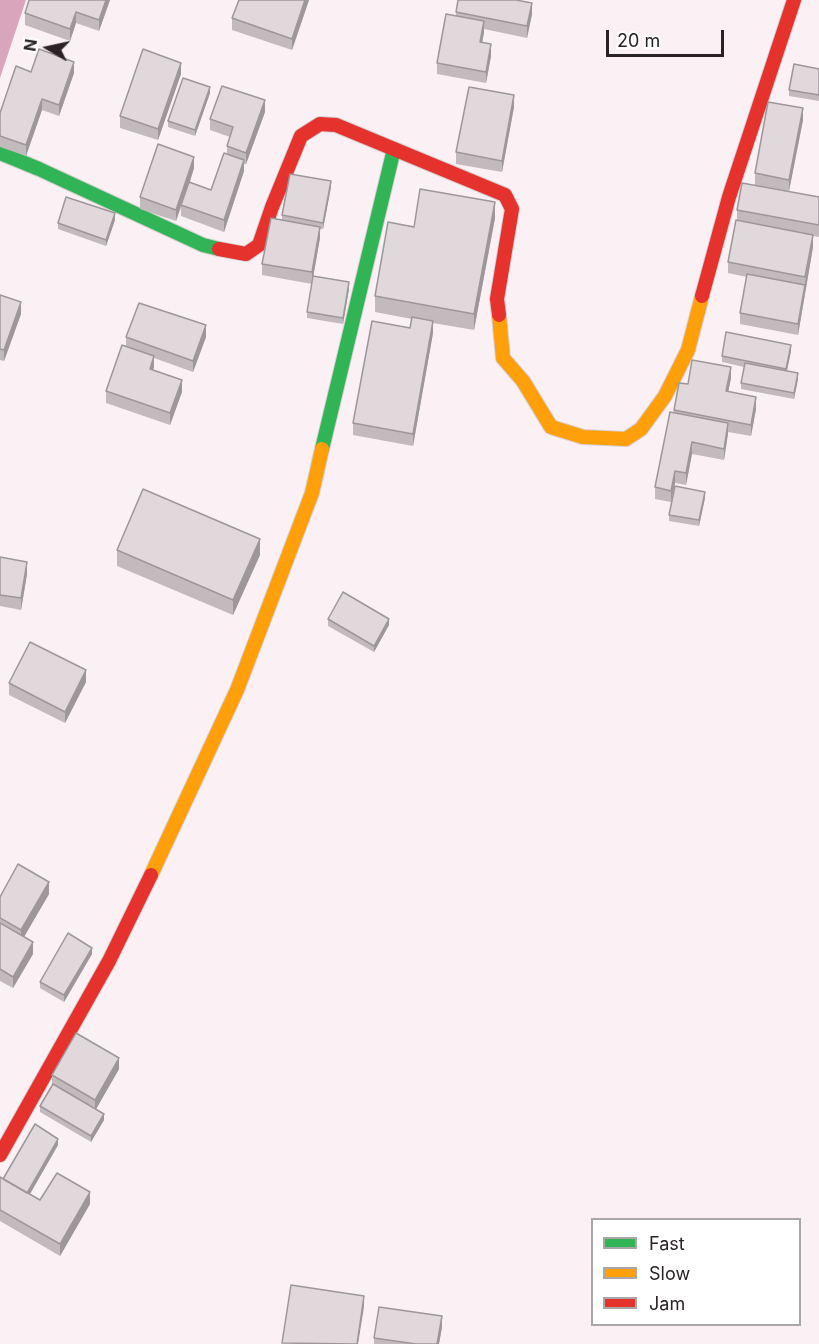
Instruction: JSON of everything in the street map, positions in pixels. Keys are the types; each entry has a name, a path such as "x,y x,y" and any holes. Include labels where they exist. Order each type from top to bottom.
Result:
{"street":[{"path":"0,153 203,244 232,254 246,254 259,245 272,207 302,136 320,124 336,125 505,195 512,209 497,299 503,358 523,381 551,427 583,437 626,439 640,429 664,396 688,350 729,197 794,0"},
{"path":"0,1155 109,961 180,816 237,690 312,493 394,149"}],"shaded area":[{"path":"0,0 26,0 0,78"}],"building":[{"path":"29,0 106,0 99,20 76,12 70,29 25,13"},
{"path":"239,0 305,0 292,39 232,18"},
{"path":"458,0 516,0 532,3 527,26 456,12"},
{"path":"446,14 484,21 480,42 491,44 486,72 437,63"},
{"path":"39,49 74,62 59,105 42,99 26,145 0,136 0,113 16,66 31,72"},
{"path":"143,49 181,63 158,129 120,116"},
{"path":"794,64 819,69 819,95 789,90"},
{"path":"183,78 210,87 195,130 168,121"},
{"path":"222,86 265,100 246,153 227,146 233,127 210,119"},
{"path":"469,87 514,95 502,161 456,152"},
{"path":"768,102 803,108 789,180 755,173"},
{"path":"158,144 194,157 176,210 140,197"},
{"path":"224,153 244,160 224,220 181,205 189,182 211,190"},
{"path":"290,174 331,181 323,223 282,215"},
{"path":"742,183 819,197 819,225 737,210"},
{"path":"420,189 495,202 474,314 375,296 388,222 414,227"},
{"path":"66,197 115,213 106,240 58,223"},
{"path":"271,218 320,227 312,272 262,264"},
{"path":"736,220 813,235 805,277 728,262"},
{"path":"747,274 805,285 798,324 740,313"},
{"path":"313,276 349,282 343,318 307,312"},
{"path":"0,295 21,302 4,350 0,349"},
{"path":"139,303 206,325 193,361 126,337"},
{"path":"412,317 433,321 413,434 353,423 372,321 410,328"},
{"path":"726,332 791,345 786,369 722,356"},
{"path":"122,345 154,356 150,369 182,380 170,413 106,391"},
{"path":"692,360 731,367 726,391 756,397 751,425 674,410 679,383 688,384"},
{"path":"745,363 798,373 794,393 741,383"},
{"path":"670,412 728,423 724,449 692,442 686,473 675,471 671,491 655,487"},
{"path":"675,486 705,492 699,520 669,515"},
{"path":"143,489 260,539 233,600 117,550"},
{"path":"0,557 27,562 21,598 0,595"},
{"path":"343,592 389,619 374,646 328,619"},
{"path":"30,642 86,670 65,712 9,683"},
{"path":"18,864 49,882 21,930 0,918 0,897"},
{"path":"0,923 33,942 13,977 0,969"},
{"path":"68,933 92,948 64,995 40,982"},
{"path":"76,1033 119,1058 95,1100 52,1075"},
{"path":"53,1084 104,1114 91,1136 40,1106"},
{"path":"35,1124 58,1139 27,1193 3,1179"},
{"path":"57,1173 90,1192 60,1244 0,1210 0,1177 40,1200"},
{"path":"291,1285 364,1296 357,1344 282,1343"},
{"path":"379,1307 442,1316 437,1344 416,1344 374,1338"}],"traffic: fast":[{"path":"322,449 394,149"},
{"path":"0,153 203,245 219,249"}],"traffic: slow":[{"path":"499,315 503,358 523,381 551,427 583,437 626,439 641,429 665,396 688,350 702,296"},
{"path":"151,875 237,690 312,493 322,449"}],"traffic: jam":[{"path":"702,296 729,197 794,0"},
{"path":"219,249 246,254 259,245 301,136 320,124 336,125 505,195 512,209 497,299 499,315"},
{"path":"0,1155 109,961 151,875"}]}
